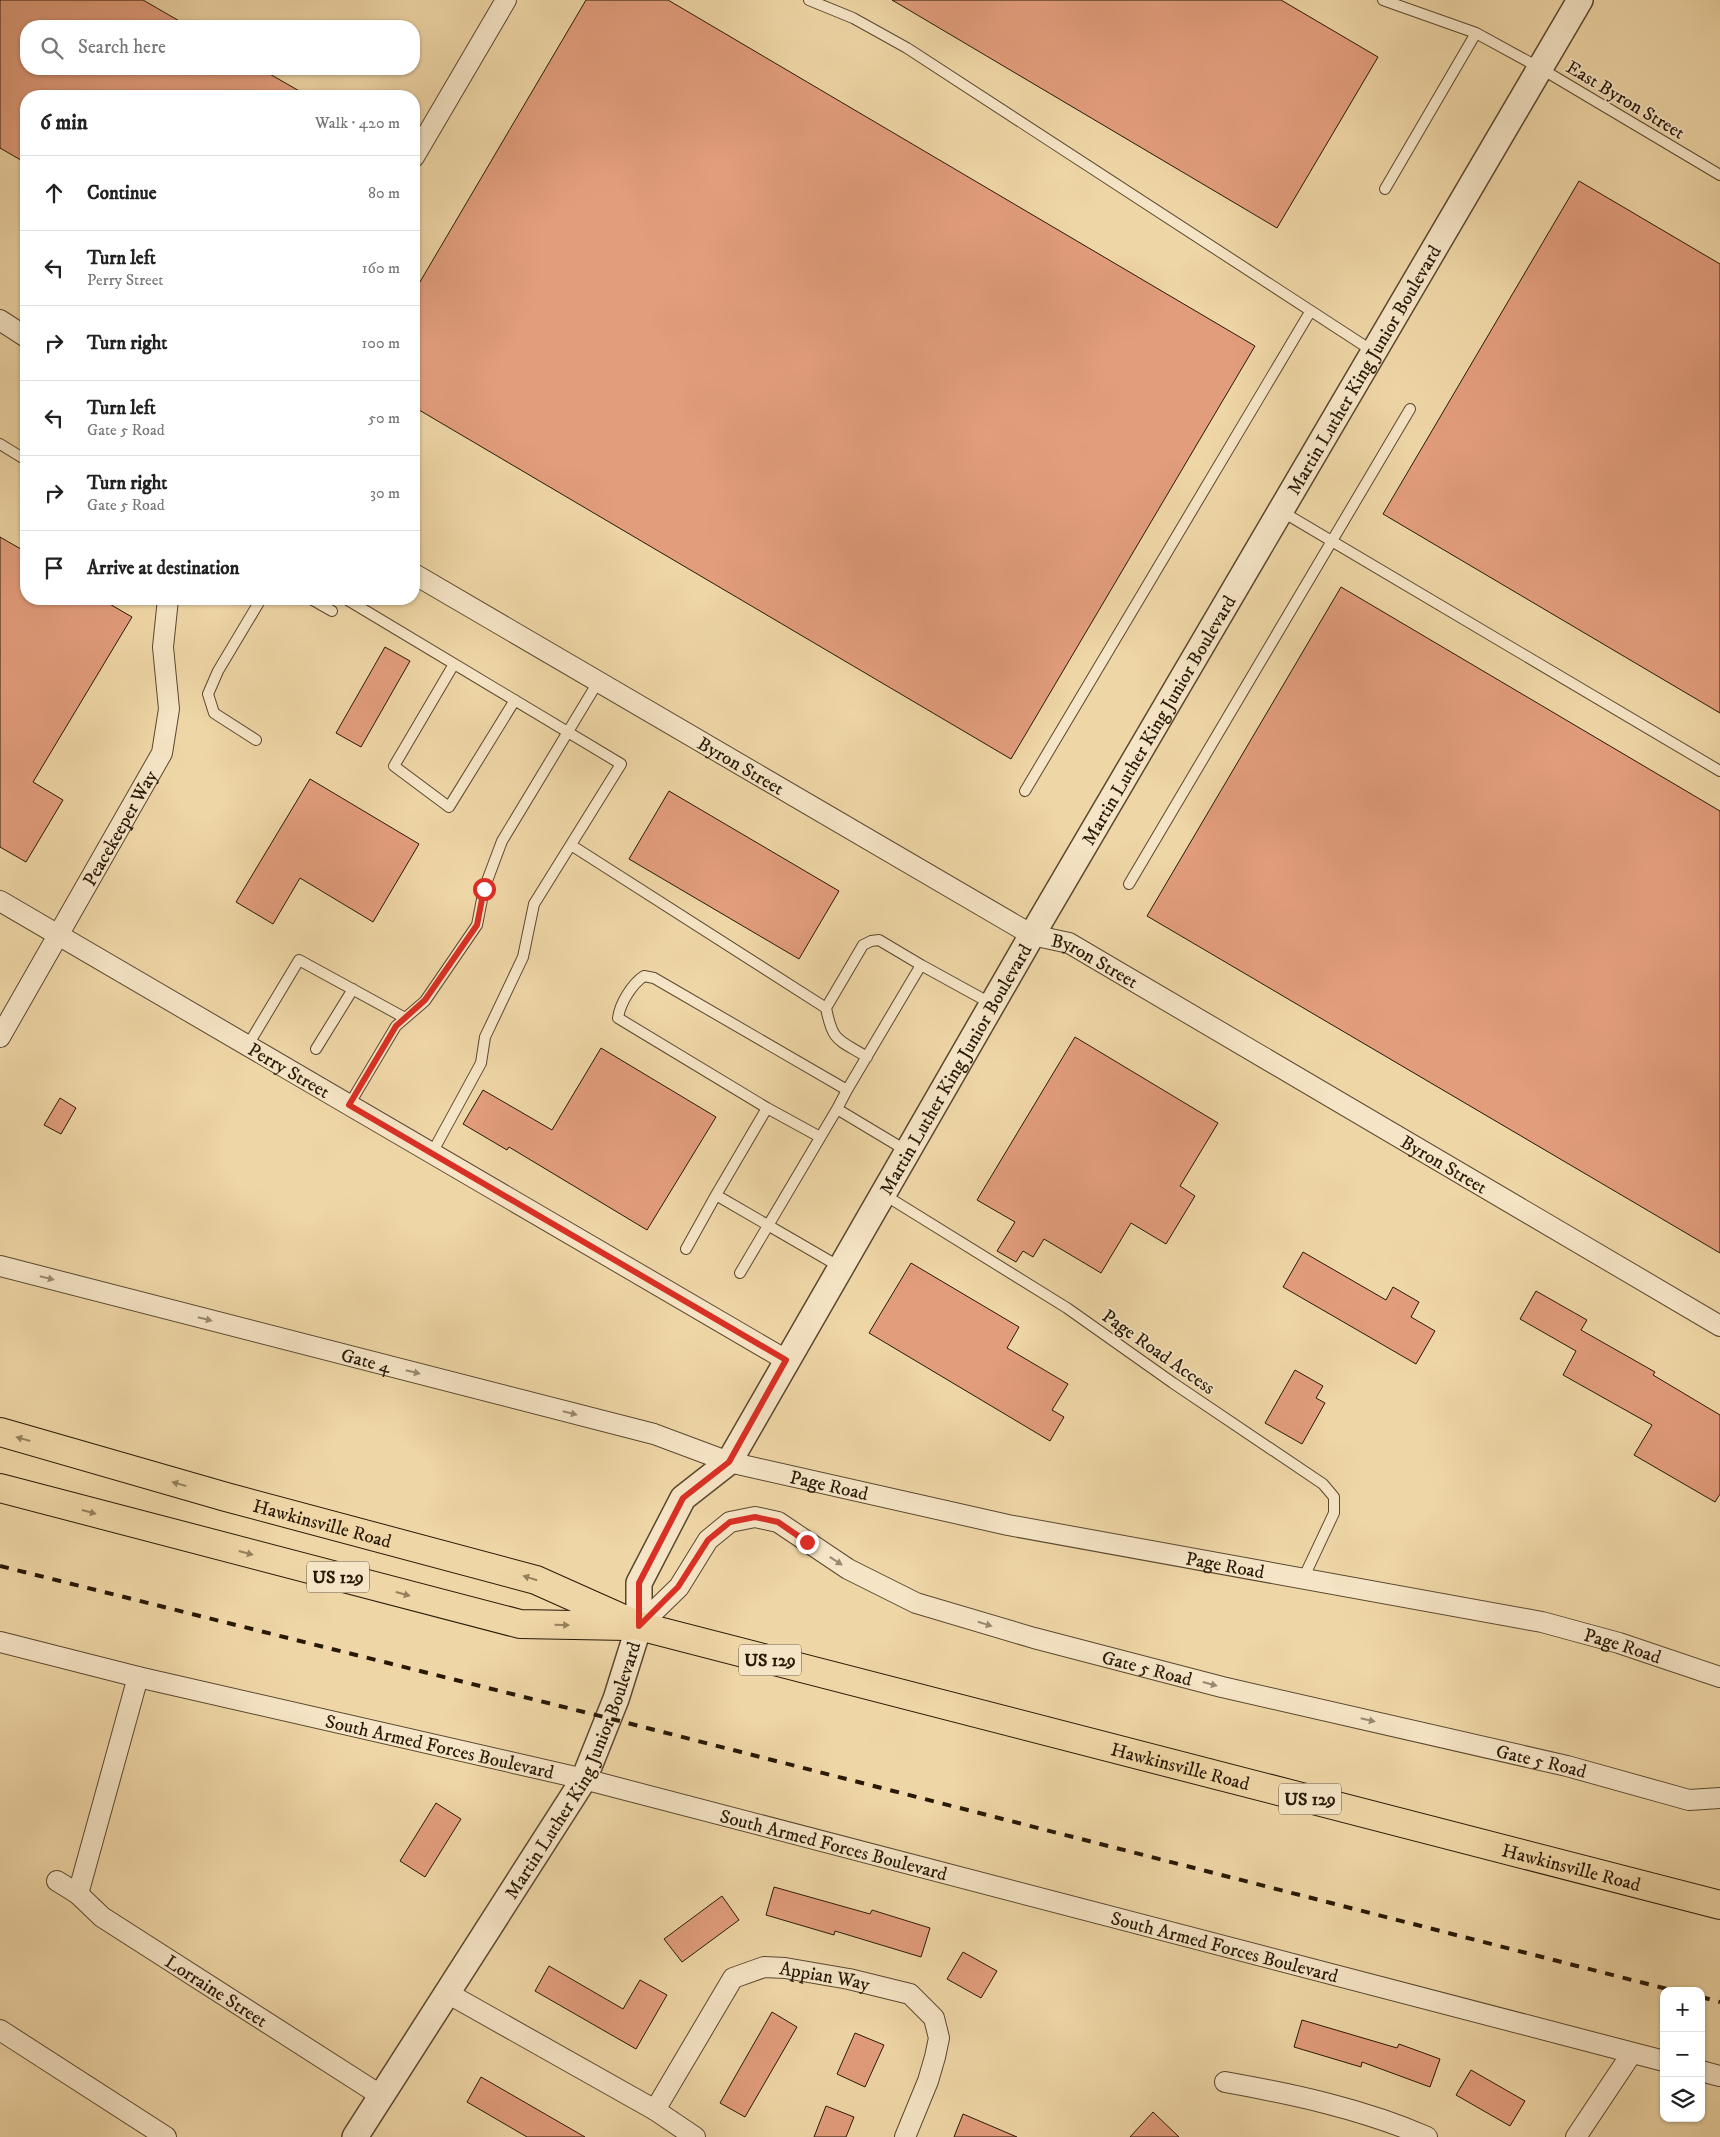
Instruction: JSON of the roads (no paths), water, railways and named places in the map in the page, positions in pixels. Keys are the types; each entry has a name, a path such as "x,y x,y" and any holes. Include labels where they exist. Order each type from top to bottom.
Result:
{"main road":[{"name":"Hawkinsville Road","path":"0,1432 226,1497 536,1580 639,1626 1720,1905"},
{"name":"Hawkinsville Road","path":"0,1488 520,1624 639,1626"}],"street":[{"path":"420,147 506,0"},
{"name":"Martin Luther King Junior Boulevard","path":"355,2137 380,2095 448,1994 584,1779 616,1698 639,1626 639,1583 683,1498 729,1462 1032,935 1580,0"},
{"path":"0,320 20,332"},
{"name":"Byron Street","path":"420,578 1032,935 1069,943 1720,1326"},
{"name":"Peacekeeper Way","path":"0,1038 60,936 162,754 169,709 164,647 168,605"},
{"name":"Perry Street","path":"0,901 786,1360"},
{"name":"Gate 4","path":"0,1266 654,1434 729,1462"},
{"name":"Page Road","path":"729,1462 1008,1525 1542,1622 1619,1643 1720,1677"},
{"name":"Gate 5 Road","path":"639,1626 678,1587 708,1540 730,1522 755,1517 778,1522 848,1569 916,1603 1034,1638 1222,1687 1567,1766 1689,1800 1720,1798"},
{"name":"South Armed Forces Boulevard","path":"0,1642 138,1677 584,1779 1660,2060"},
{"path":"78,1894 138,1677"},
{"name":"Lorraine Street","path":"57,1881 78,1894 102,1917 380,2095"},
{"name":"Appian Way","path":"655,2110 733,1978 764,1968 785,1968 849,1979 910,1994 934,2018 939,2038 935,2057 928,2081 905,2137"},
{"path":"448,1994 655,2110 695,2137"},
{"path":"0,2030 166,2137"},
{"path":"1576,2137 1632,2053"},
{"path":"1705,2072 1720,2076"},
{"path":"1224,2082 1281,2092 1378,2119 1427,2137"}],"lane":[{"path":"810,0 853,18 907,48 1374,352"},
{"name":"East Byron Street","path":"1383,0 1476,33 1540,68 1720,175"},
{"path":"1384,188 1476,33"},
{"path":"1025,791 1310,312"},
{"path":"1129,884 1410,408"},
{"path":"0,444 20,456"},
{"path":"1281,511 1720,771"},
{"path":"256,740 214,713 208,694 218,671 257,605"},
{"path":"322,605 332,611"},
{"path":"356,605 621,764 534,904 523,957 485,1037 481,1063 432,1153"},
{"path":"454,664 394,766 449,807 515,700"},
{"path":"349,1105 396,1026 425,1000 477,925 484,889 502,841 598,682"},
{"path":"570,845 826,1008"},
{"path":"867,1058 836,1038 831,1030 826,1008 863,945 871,941 878,940 992,1004"},
{"path":"248,1045 299,960 405,1018"},
{"path":"740,1274 922,965"},
{"path":"820,1137 767,1108 618,1018 619,1011 636,982 644,976 654,978 847,1090"},
{"path":"316,1049 353,989"},
{"path":"686,1249 767,1108"},
{"path":"837,1109 908,1151"},
{"name":"Page Road Access","path":"882,1194 1067,1308 1173,1383 1323,1484 1334,1497 1334,1513 1303,1578"},
{"path":"716,1195 840,1267"}],"railway":[{"path":"0,1566 608,1718 1660,1987"},
{"path":"1705,1998 1720,2002"}]}
